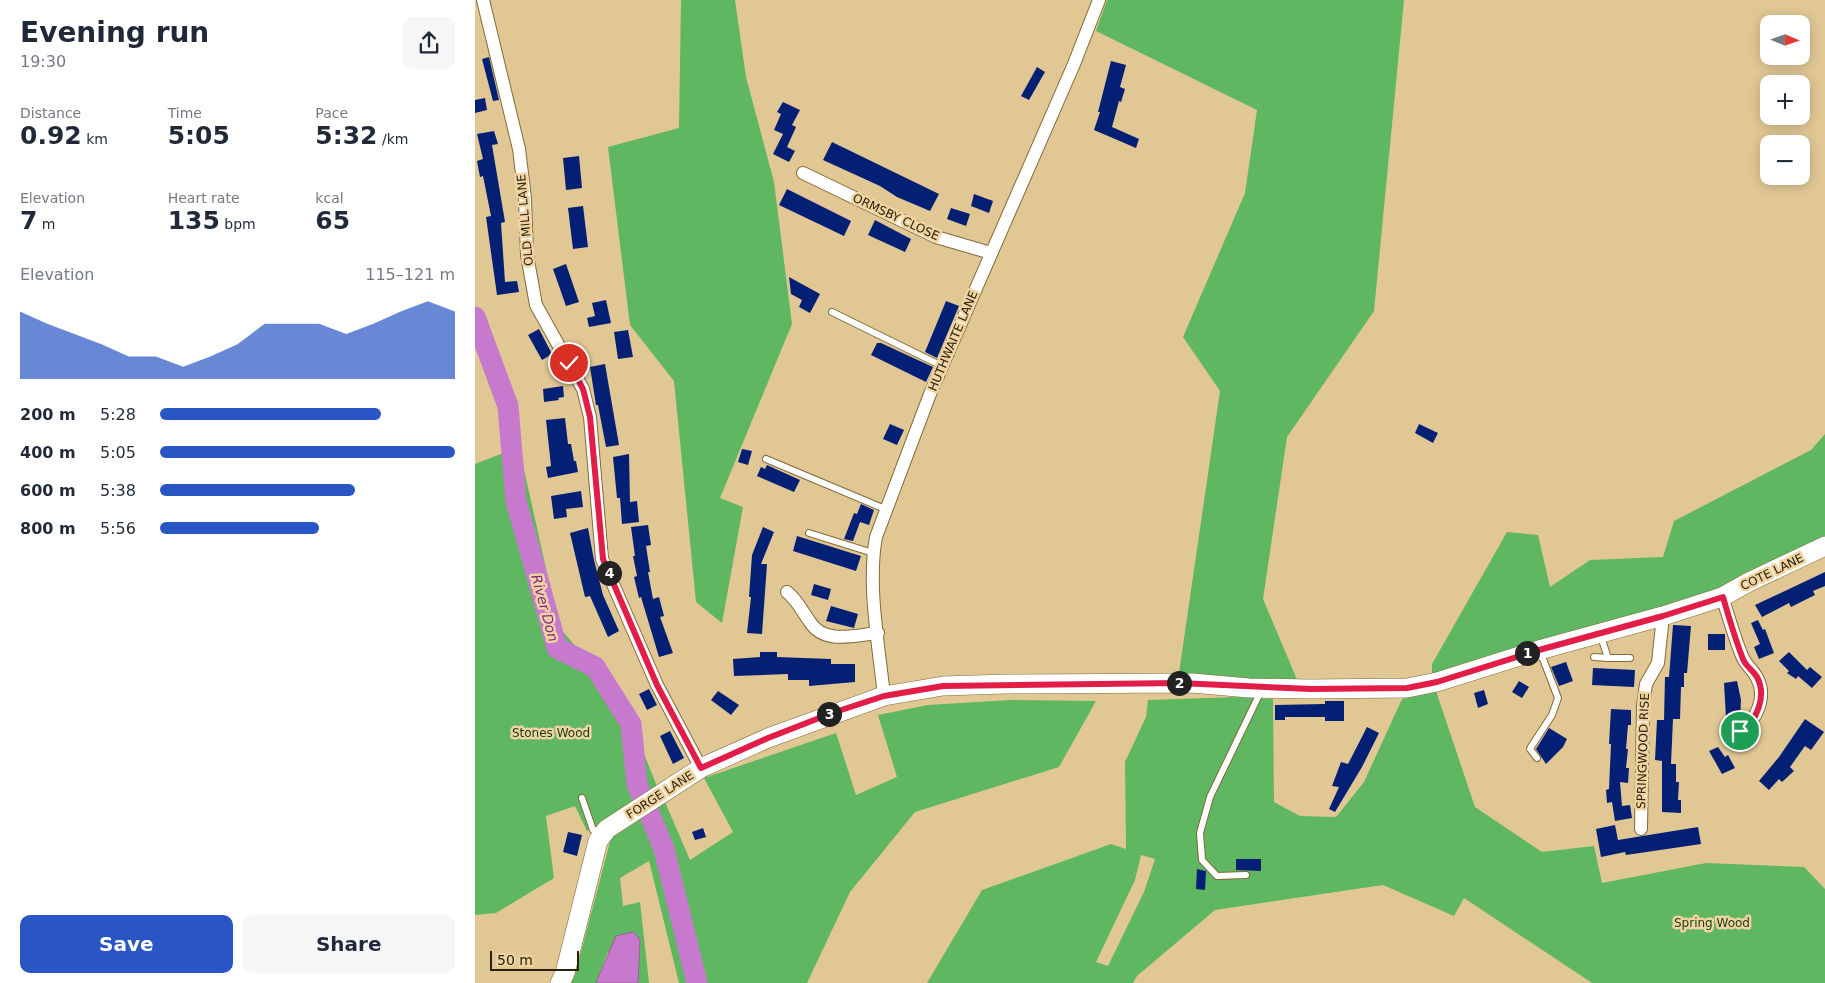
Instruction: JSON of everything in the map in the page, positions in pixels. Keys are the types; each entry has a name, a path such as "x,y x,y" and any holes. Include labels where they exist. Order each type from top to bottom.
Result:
{"street":[{"name":"OLD MILL LANE","path":"483,0 519,149 525,198 527,255 536,305 583,389 590,417 603,559 657,685 701,768"},
{"name":"HUTHWAITE LANE","path":"884,696 873,553 885,509 942,366 1074,64 1099,0"},
{"name":"ORMSBY CLOSE","path":"803,173 936,237 991,253"},
{"name":"COTE LANE","path":"1192,683 1311,689 1407,688 1437,682 1539,650 1663,616 1723,597 1749,582 1825,546"},
{"path":"785,590 798,602 814,628 825,636 878,633"},
{"path":"1723,597 1745,665 1757,678 1760,693 1760,704 1755,719 1740,731"},
{"name":"SPRINGWOOD RISE","path":"1641,828 1643,706 1646,684 1658,664 1663,616"},
{"name":"FORGE LANE","path":"607,829 701,768 768,738 884,696 943,686 1192,683"},
{"path":"560,983 565,973 598,842 607,829"}],"lane":[{"path":"832,312 942,366"},
{"path":"766,459 885,509"},
{"path":"809,533 873,553"},
{"path":"1600,633 1608,658"},
{"path":"1537,758 1530,750 1531,747 1552,715 1558,698 1539,650"},
{"path":"1594,657 1629,658"},
{"path":"1246,875 1217,876 1202,860 1200,833 1210,797 1263,688"},
{"path":"582,798 593,830 607,829"}],"green space":[{"path":"681,0 735,0 746,77 774,182 792,324 720,498 743,507 722,623 696,602 674,381 630,325 608,147 679,128"},
{"path":"1107,0 1404,0 1374,311 1287,437 1263,599 1298,682 1178,680 1220,391 1183,337 1245,193 1257,110 1096,31"},
{"path":"1825,434 1825,539 1718,590 1432,676 1432,664 1507,532 1538,535 1550,587 1590,560 1663,557 1674,521 1811,450"},
{"name":"Stones Wood","path":"519,447 559,627 624,703 658,789 587,831 575,806 546,816 554,878 496,913 475,915 475,464"},
{"name":"Spring Wood","path":"1436,691 1475,807 1542,852 1594,846 1602,883 1706,863 1804,867 1825,889 1825,983 1592,983 1464,898 1454,916 1383,885 1215,910 1137,976 1133,983 927,983 982,890 1111,844 1126,849 1125,762 1146,717 1148,700 1237,697 1273,699 1274,802 1300,816 1336,817 1364,782 1402,699","holes":["1141,855 1155,859 1144,892 1108,966 1096,962 1135,880"]},
{"path":"1010,700 1096,701 1059,767 915,812 850,892 807,983 679,983 649,861 620,878 623,906 640,902 649,983 638,983 640,939 608,952 596,983 569,983 575,975 612,834 665,802 690,860 733,832 704,778 836,733 856,795 897,777 878,715 928,705"}],"shaded area":[{"path":"633,932 640,939 638,983 596,983 616,936"}],"building":[{"path":"489,57 499,100 493,101 482,59"},
{"path":"1111,61 1126,65 1120,87 1125,89 1121,102 1119,101 1112,127 1139,139 1136,148 1094,130 1100,112 1098,112"},
{"path":"1037,67 1045,72 1029,100 1021,96"},
{"path":"485,98 487,110 475,113 475,100"},
{"path":"783,102 800,110 792,125 796,127 787,147 795,151 789,162 773,154 783,134 774,130 781,114 777,112"},
{"path":"494,131 498,144 492,145 505,222 501,223 505,282 517,281 519,292 497,295 486,217 491,216 483,176 480,177 477,161 483,159 477,134"},
{"path":"832,142 939,194 930,211 897,197 880,186 823,160"},
{"path":"579,156 582,188 566,190 563,158"},
{"path":"787,189 851,221 844,236 779,205"},
{"path":"974,194 993,201 989,213 971,206"},
{"path":"583,206 588,247 573,249 568,208"},
{"path":"951,208 970,214 966,226 947,219"},
{"path":"875,220 911,239 905,252 868,235"},
{"path":"566,264 579,302 566,306 553,269"},
{"path":"789,277 820,294 810,313 799,307 802,300 791,294"},
{"path":"606,300 611,323 589,327 587,318 595,316 592,303"},
{"path":"946,301 959,306 937,358 925,352"},
{"path":"539,329 552,354 542,360 528,335"},
{"path":"628,330 633,357 618,359 614,332"},
{"path":"877,343 881,343 933,367 926,382 871,355"},
{"path":"605,364 619,445 606,447 598,405 596,405 590,367"},
{"path":"563,386 564,397 558,398 559,400 544,402 543,389"},
{"path":"565,418 568,444 571,444 578,472 548,478 546,467 551,466 546,420"},
{"path":"890,424 904,430 897,445 883,439"},
{"path":"1419,424 1438,433 1433,443 1415,433"},
{"path":"742,449 752,451 748,465 738,462"},
{"path":"629,454 630,502 637,501 639,522 622,524 613,457"},
{"path":"767,465 800,480 794,492 757,476 761,467 765,469"},
{"path":"581,491 583,507 566,509 567,517 554,519 551,496"},
{"path":"861,504 874,510 869,525 860,522 853,541 844,539 854,513 857,514"},
{"path":"648,525 651,545 646,546 653,599 659,597 664,616 660,617 673,653 659,657 634,577 637,576 633,556 635,556 631,527"},
{"path":"763,527 774,532 761,564 767,564 762,634 747,633 751,597 749,597 752,555"},
{"path":"588,528 603,595 619,631 608,637 590,596 585,597 570,533"},
{"path":"797,536 861,556 856,571 793,551"},
{"path":"1825,572 1825,586 1813,591 1815,595 1791,607 1789,603 1762,617 1755,605"},
{"path":"814,584 831,589 828,600 811,595"},
{"path":"831,606 858,614 854,628 826,621"},
{"path":"1758,620 1763,630 1765,629 1774,653 1759,659 1754,647 1760,644 1751,623"},
{"path":"1673,625 1691,626 1687,673 1684,673 1684,687 1681,687 1680,719 1673,719 1671,764 1676,764 1676,782 1679,782 1678,800 1681,800 1681,813 1662,812 1662,761 1655,760 1657,720 1664,720 1665,677 1669,677"},
{"path":"1708,634 1725,634 1725,650 1708,650"},
{"path":"760,652 777,652 777,657 831,659 831,664 855,664 855,682 809,686 809,680 788,680 788,674 734,676 733,659 760,657"},
{"path":"1789,652 1807,670 1810,667 1822,677 1812,688 1798,676 1796,679 1787,673 1789,671 1779,661"},
{"path":"1566,662 1573,681 1559,686 1551,667"},
{"path":"1593,668 1635,670 1634,687 1592,685"},
{"path":"1519,681 1529,687 1522,698 1512,692"},
{"path":"1737,681 1741,700 1740,718 1726,718 1724,683"},
{"path":"649,689 657,705 647,710 639,694"},
{"path":"1484,690 1488,704 1478,708 1474,693"},
{"path":"718,691 739,705 731,715 711,700"},
{"path":"1325,701 1344,701 1344,721 1325,721 1325,717 1285,717 1285,720 1275,720 1275,705 1325,704"},
{"path":"1611,709 1631,710 1631,725 1628,725 1626,749 1628,749 1626,768 1629,768 1628,783 1620,782 1622,806 1630,805 1632,818 1615,821 1612,802 1607,803 1606,790 1609,789"},
{"path":"1805,719 1824,732 1811,750 1805,746 1790,767 1794,771 1782,782 1779,779 1769,790 1759,781 1779,757"},
{"path":"1367,727 1379,733 1362,767 1335,812 1329,809 1339,787 1332,786 1341,762 1348,764"},
{"path":"1549,728 1567,739 1563,747 1546,764 1536,749"},
{"path":"670,731 684,758 673,764 660,736"},
{"path":"1718,747 1725,757 1728,755 1735,768 1722,774 1709,751"},
{"path":"1615,825 1618,840 1698,827 1701,844 1626,855 1625,852 1601,857 1596,829"},
{"path":"703,828 706,837 695,840 692,832"},
{"path":"568,832 582,835 577,856 563,852"},
{"path":"1236,859 1261,859 1261,871 1236,870"},
{"path":"1197,869 1206,871 1205,890 1196,889"}],"waterway":[{"name":"River Don","path":"475,317 508,406 516,501 557,648 595,667 631,724 637,784 664,849 697,983"}],"route":[{"path":"569,363 583,389 590,417 603,559 657,685 701,768 768,738 832,713 884,696 943,686 1192,683 1249,688 1407,688 1437,682 1539,650 1663,616 1723,597 1745,665 1757,678 1760,693 1760,704 1755,719 1740,731"}]}
